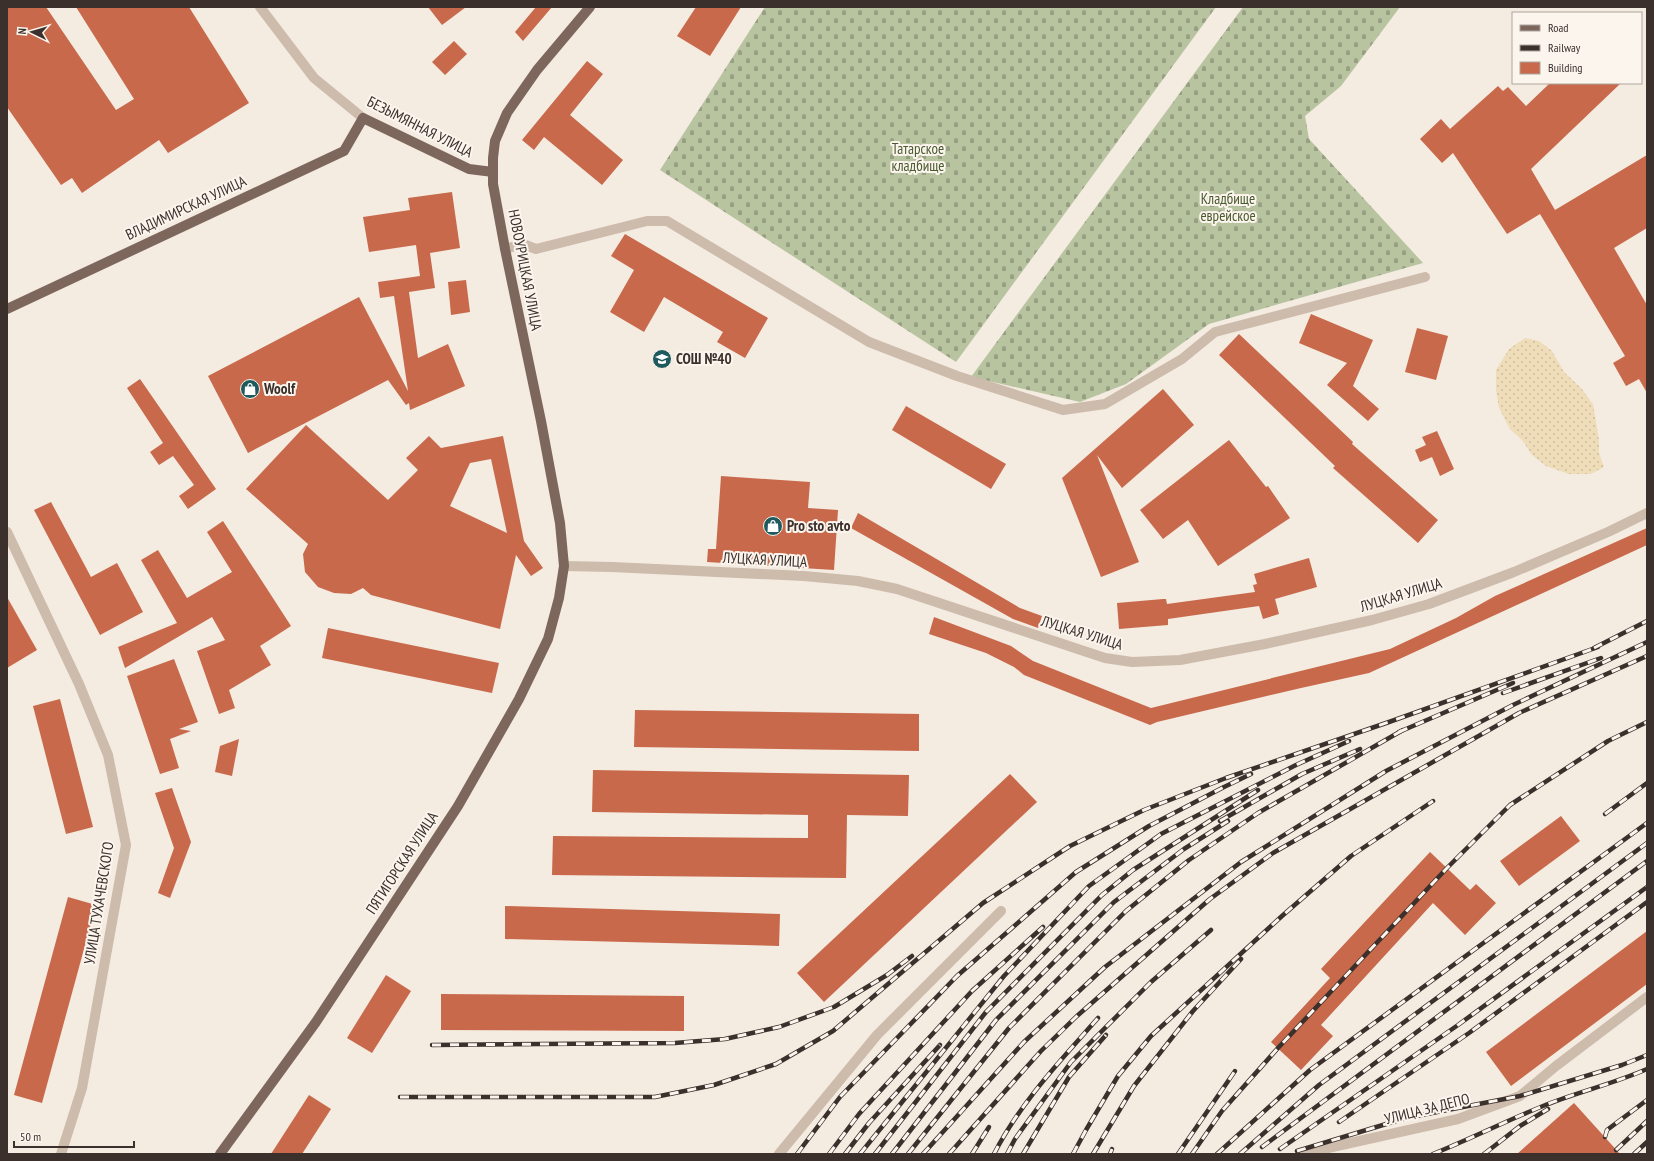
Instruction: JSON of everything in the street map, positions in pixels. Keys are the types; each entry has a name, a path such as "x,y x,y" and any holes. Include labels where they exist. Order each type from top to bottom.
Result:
{"main road":[{"name":"НОВОУРИЦКАЯ УЛИЦА","path":"564,566 559,516 505,249 493,184 493,172 495,141 507,113 537,70 590,7"},
{"name":"БЕЗЫМЯННАЯ УЛИЦА","path":"363,118 469,169 493,172"},
{"name":"ВЛАДИМИРСКАЯ УЛИЦА","path":"7,309 344,151 363,118"},
{"name":"ПЯТИГОРСКАЯ УЛИЦА","path":"220,1154 316,1022 458,806 519,699 548,639 559,598 564,566"}],"street":[{"name":"БЕЗЫМЯННАЯ УЛИЦА","path":"260,7 314,78 363,118"},
{"path":"505,249 523,244 536,249 647,221 667,221 869,342 957,376 1063,410 1105,404 1182,359 1214,332 1425,277"},
{"name":"ЛУЦКАЯ УЛИЦА","path":"564,566 804,576 858,581 904,592 1105,658 1132,662 1180,660 1265,644 1372,620 1429,604 1514,572 1608,532 1647,513"},
{"name":"УЛИЦА ТУХАЧЕВСКОГО","path":"7,532 79,684 108,755 126,845 120,888 82,1088 61,1154"},
{"path":"779,1154 878,1035 1001,911"},
{"name":"УЛИЦА ЗА ДЕПО","path":"1301,1154 1458,1119 1520,1096 1556,1066 1647,997"}],"sand":[{"path":"1525,338 1539,341 1552,351 1564,372 1581,388 1593,404 1599,440 1599,453 1604,467 1591,474 1569,474 1546,466 1532,455 1522,440 1510,429 1499,408 1496,390 1496,370 1509,349"}],"green space":[{"name":"Татарское кладбище","path":"765,7 1216,7 956,362 660,170"},
{"name":"Кладбище еврейское","path":"1243,7 1400,7 1341,86 1305,116 1309,139 1423,263 1209,324 1126,384 1080,402 971,377"}],"building":[{"path":"7,7 46,7 116,110 134,99 76,7 189,7 249,103 168,153 159,140 82,193 72,178 61,185 7,107"},
{"path":"428,7 466,7 442,25"},
{"path":"536,7 552,7 523,41 515,32"},
{"path":"696,7 741,7 710,56 677,36"},
{"path":"454,41 467,54 445,75 432,62"},
{"path":"587,61 603,74 570,115 623,160 602,185 544,137 534,150 522,140"},
{"path":"1549,84 1620,84 1531,169 1555,210 1647,155 1647,228 1614,248 1647,305 1647,393 1639,379 1626,386 1613,363 1625,356 1540,214 1507,234 1453,153 1442,163 1420,139 1441,119 1450,129 1498,86 1503,91 1508,87 1526,106"},
{"path":"452,192 460,248 430,253 435,288 409,292 418,358 448,344 465,386 410,410 409,403 406,405 388,380 248,453 208,376 359,297 408,391 394,296 380,298 378,282 420,276 416,245 369,252 363,217 410,210 408,198"},
{"path":"625,234 768,318 745,358 717,342 723,332 664,297 644,332 610,312 634,270 611,256"},
{"path":"466,280 470,312 451,315 448,282"},
{"path":"1311,314 1373,340 1353,386 1379,409 1368,421 1327,385 1347,363 1299,343"},
{"path":"1417,328 1448,336 1436,380 1405,372"},
{"path":"1239,334 1353,442 1352,444 1438,520 1418,543 1333,468 1335,466 1219,355"},
{"path":"140,379 216,489 188,509 179,496 194,485 173,456 159,465 150,452 163,443 127,388"},
{"path":"1163,389 1194,425 1122,488 1097,455 1139,562 1101,577 1062,478"},
{"path":"906,406 1006,464 991,489 892,430"},
{"path":"306,425 388,500 418,470 406,458 429,436 441,448 503,436 524,541 543,568 531,576 516,555 500,629 371,595 363,588 351,594 334,593 318,587 305,572 303,554 308,544 246,489","holes":["491,459 507,533 450,506 470,463"]},
{"path":"1437,431 1454,469 1440,476 1432,457 1420,462 1415,450 1426,445 1422,437"},
{"path":"1229,440 1266,487 1268,486 1290,518 1218,566 1188,520 1163,539 1140,510"},
{"path":"721,476 810,482 808,508 838,510 834,570 707,562 708,549 716,549"},
{"path":"51,502 91,577 117,563 143,612 100,635 34,510"},
{"path":"858,513 1020,608 1042,616 1038,628 1013,619 851,528"},
{"path":"223,521 291,626 260,646 271,665 229,690 235,708 219,714 197,651 225,640 212,617 125,668 118,647 177,623 141,560 158,550 187,598 232,572 207,532"},
{"path":"1647,528 1647,545 1369,673 1157,722 1150,725 1024,675 1014,667 986,653 929,634 934,617 1011,646 1033,661 1151,708 1390,649 1456,618 1495,596"},
{"path":"1309,558 1317,587 1275,599 1279,614 1263,619 1259,606 1168,619 1168,625 1119,629 1117,603 1166,599 1167,604 1255,592 1253,585 1257,584 1254,574"},
{"path":"7,597 37,650 7,668"},
{"path":"328,628 499,663 492,693 322,658"},
{"path":"174,659 198,722 179,729 191,731 170,739 179,768 160,774 127,676"},
{"path":"60,699 93,827 66,834 33,706"},
{"path":"635,710 919,714 919,751 634,747"},
{"path":"239,739 232,776 215,772 220,746"},
{"path":"593,770 909,775 908,816 847,815 846,878 552,875 553,836 808,838 808,815 592,812"},
{"path":"1010,774 1037,802 824,1002 797,973"},
{"path":"172,788 191,842 170,898 158,893 174,848 155,793"},
{"path":"1561,816 1580,841 1519,886 1500,861"},
{"path":"1430,852 1470,890 1476,884 1496,903 1465,935 1433,903 1321,1025 1333,1036 1301,1070 1271,1042 1330,978 1321,969"},
{"path":"68,897 96,905 42,1103 14,1095"},
{"path":"505,906 780,914 779,946 505,939"},
{"path":"1647,931 1647,984 1511,1086 1486,1052"},
{"path":"386,975 411,991 372,1053 347,1038"},
{"path":"441,994 684,996 684,1031 441,1030"},
{"path":"309,1095 331,1109 302,1154 271,1154"},
{"path":"1574,1103 1620,1154 1517,1154"}],"railway":[{"path":"1594,648 1647,621"},
{"path":"923,1154 1024,1042 1105,967 1241,862 1386,771 1513,705 1647,642"},
{"path":"400,1097 655,1097 714,1085 776,1064 833,1031 983,903 1070,846 1144,810 1226,778 1389,722 1598,647"},
{"path":"949,1154 1041,1051 1077,1016 1210,899 1273,853 1519,713 1647,656"},
{"path":"1503,693 1601,658"},
{"path":"1399,732 1513,683"},
{"path":"1192,1154 1222,1111 1278,1048 1447,868 1510,805 1608,741 1647,722"},
{"path":"908,1154 1009,1028 1126,911 1189,860 1258,813 1403,730"},
{"path":"860,1154 1004,976 1089,886 1161,834 1296,765 1349,741"},
{"path":"1220,821 1302,774 1360,749"},
{"path":"797,1154 840,1097 957,976 1076,872 1149,826 1251,774"},
{"path":"1605,814 1647,783"},
{"path":"875,1154 986,1012 1102,895 1133,870 1258,790"},
{"path":"1073,1154 1118,1076 1151,1036 1282,916 1351,856 1433,801"},
{"path":"892,1154 996,1020 1114,902 1184,849 1228,821"},
{"path":"1217,1154 1310,1070 1647,823"},
{"path":"1240,1154 1319,1085 1647,843"},
{"path":"1262,1147 1647,861"},
{"path":"1280,1149 1458,1025 1647,887"},
{"path":"1339,1122 1469,1033 1647,902"},
{"path":"829,1154 859,1114 972,991 1043,927"},
{"path":"1007,1154 1015,1139 1071,1062 1151,982 1211,930"},
{"path":"432,1045 675,1043 725,1039 779,1027 834,1007 887,975 912,956"},
{"path":"1093,1154 1134,1086 1193,1011 1241,959"},
{"path":"994,1154 1004,1135 1028,1100 1055,1066 1098,1018"},
{"path":"1023,1154 1069,1077 1106,1035"},
{"path":"845,1154 869,1123 940,1045"},
{"path":"1297,1151 1406,1118 1520,1096 1622,1065 1647,1055"},
{"path":"1433,1154 1543,1106 1647,1069"},
{"path":"1178,1154 1235,1071"},
{"path":"1605,1137 1607,1130 1647,1100"},
{"path":"1484,1154 1520,1126 1548,1109"},
{"path":"1616,1150 1647,1121"},
{"path":"972,1154 989,1127"},
{"path":"1634,1154 1647,1142"},
{"path":"1110,1154 1112,1149"}],"place":[{"name":"СОШ №40","path":"662,359"},
{"name":"Woolf","path":"250,389"},
{"name":"Pro sto avto","path":"773,526"}]}
